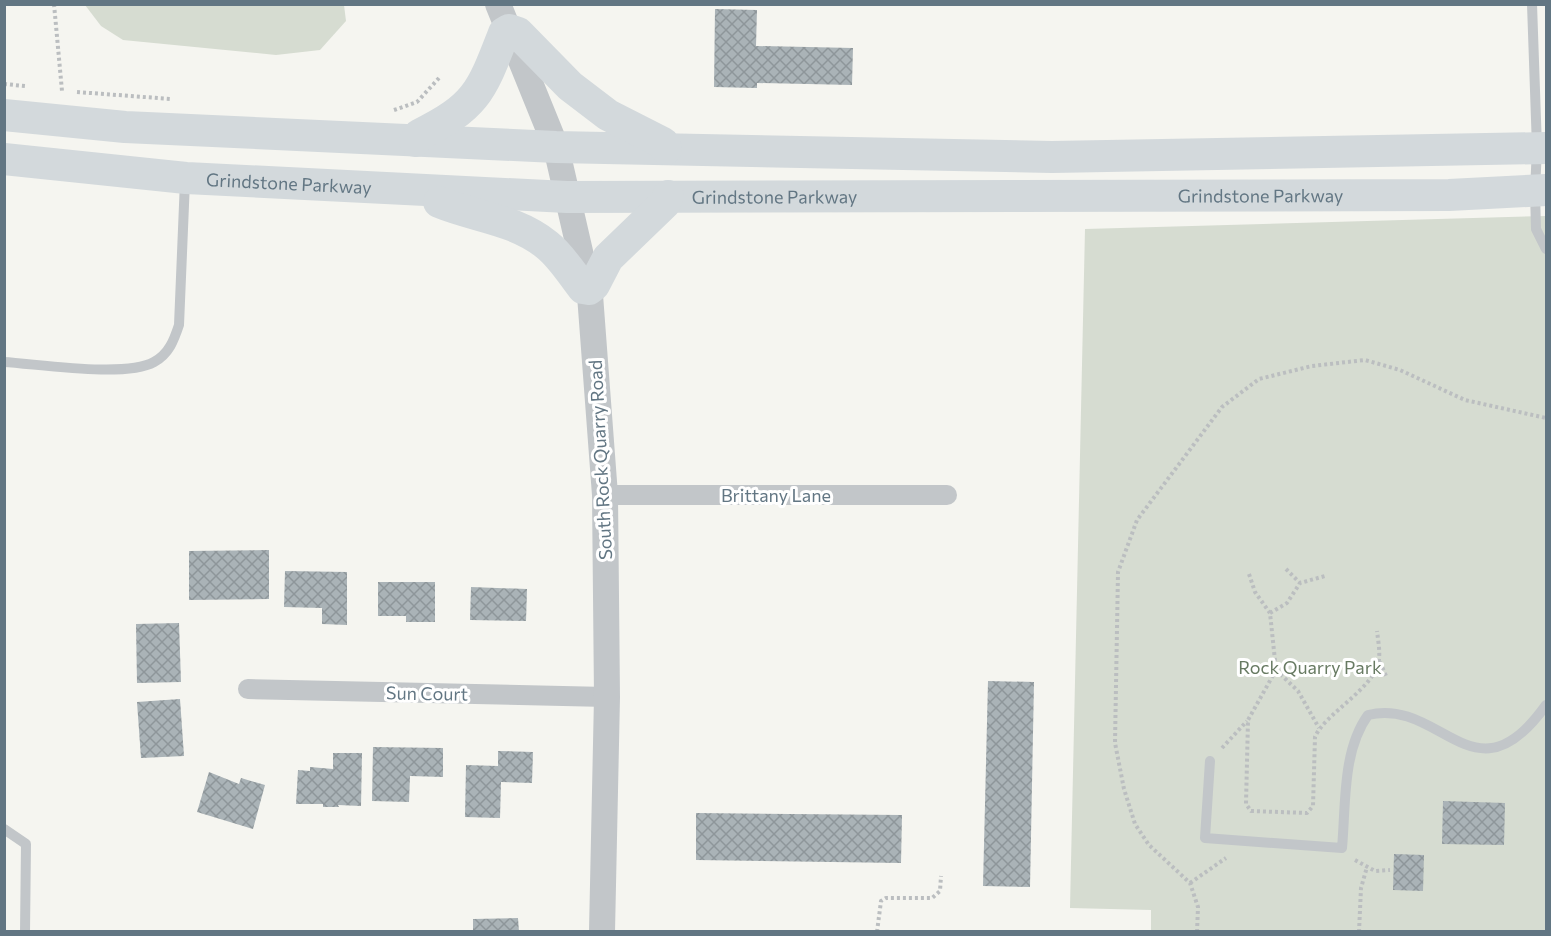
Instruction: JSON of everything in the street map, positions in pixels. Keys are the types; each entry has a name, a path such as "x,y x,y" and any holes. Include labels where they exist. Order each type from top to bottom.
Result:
{"main road":[{"path":"503,17 570,86 608,115 663,143 666,149"},
{"path":"416,141 419,135 452,118 474,98 483,84 504,33 503,17"},
{"path":"4,115 125,128 556,147 1052,157 1542,148"},
{"name":"Grindstone Parkway","path":"4,159 186,178 567,197 1449,195 1540,190"},
{"path":"420,189 422,196 503,221 548,245 583,288 589,289 594,285 608,258 665,203 668,196"}],"street":[{"name":"South Rock Quarry Road","path":"503,17 556,147 589,289 605,495 607,697 602,932"},
{"name":"Brittany Lane","path":"605,495 947,495"},
{"name":"Sun Court","path":"248,689 607,697"}],"lane":[{"path":"1532,4 1542,148 1536,229 1546,249"},
{"path":"4,362 128,370 154,362 172,345 179,325 186,178"},
{"path":"1210,761 1205,838 1342,848 1351,753 1357,730 1368,715 1383,711 1411,718 1449,738 1479,749 1504,745 1529,728 1546,705"},
{"path":"4,829 26,844 25,932"}],"path":[{"path":"54,4 62,91"},
{"path":"390,112 417,102 439,78"},
{"path":"4,84 28,87"},
{"path":"51,89 181,99"},
{"path":"1197,932 1198,907 1190,883 1149,845 1135,824 1124,789 1115,743 1118,572 1137,520 1222,406 1259,380 1312,366 1365,360 1400,370 1465,400 1546,418"},
{"path":"1286,569 1300,584"},
{"path":"1210,761 1248,720 1276,670 1270,613 1255,592 1249,574"},
{"path":"1270,613 1287,603 1300,584 1325,576"},
{"path":"1377,631 1379,661 1386,676"},
{"path":"1248,720 1246,804 1251,811 1306,813 1313,806 1315,737 1319,728 1361,690 1379,661"},
{"path":"1276,670 1298,691 1319,728"},
{"path":"1190,883 1245,842"},
{"path":"1342,848 1375,871 1390,870"},
{"path":"1359,932 1361,888 1367,867"},
{"path":"877,932 881,901 886,898 932,898 940,891 941,876"}],"green space":[{"path":"85,5 344,5 346,21 320,50 276,55 123,40 101,26"},
{"name":"Rock Quarry Park","path":"1546,216 1546,931 1151,931 1151,910 1070,908 1085,229"}],"building":[{"path":"715,9 757,10 756,46 853,48 852,85 757,83 757,88 714,87"},
{"path":"269,550 269,599 189,600 189,551"},
{"path":"285,571 347,572 347,625 322,624 322,608 284,607"},
{"path":"378,582 435,582 435,622 406,622 406,616 378,616"},
{"path":"471,587 527,589 526,621 470,620"},
{"path":"179,623 181,682 137,683 136,624"},
{"path":"988,681 1034,682 1030,887 983,886"},
{"path":"180,699 184,756 141,758 137,702"},
{"path":"373,747 443,748 443,777 410,776 409,802 372,801"},
{"path":"498,751 533,752 532,783 501,782 500,818 465,817 466,765 498,766"},
{"path":"333,753 362,753 361,806 323,807 323,804 296,804 298,770 310,771 310,767 333,769"},
{"path":"209,772 239,784 241,778 265,785 253,829 197,812"},
{"path":"1443,801 1505,803 1504,845 1442,844"},
{"path":"696,813 902,815 901,863 696,860"},
{"path":"1394,854 1424,855 1423,891 1393,890"},
{"path":"518,918 519,932 473,932 473,919"}]}
